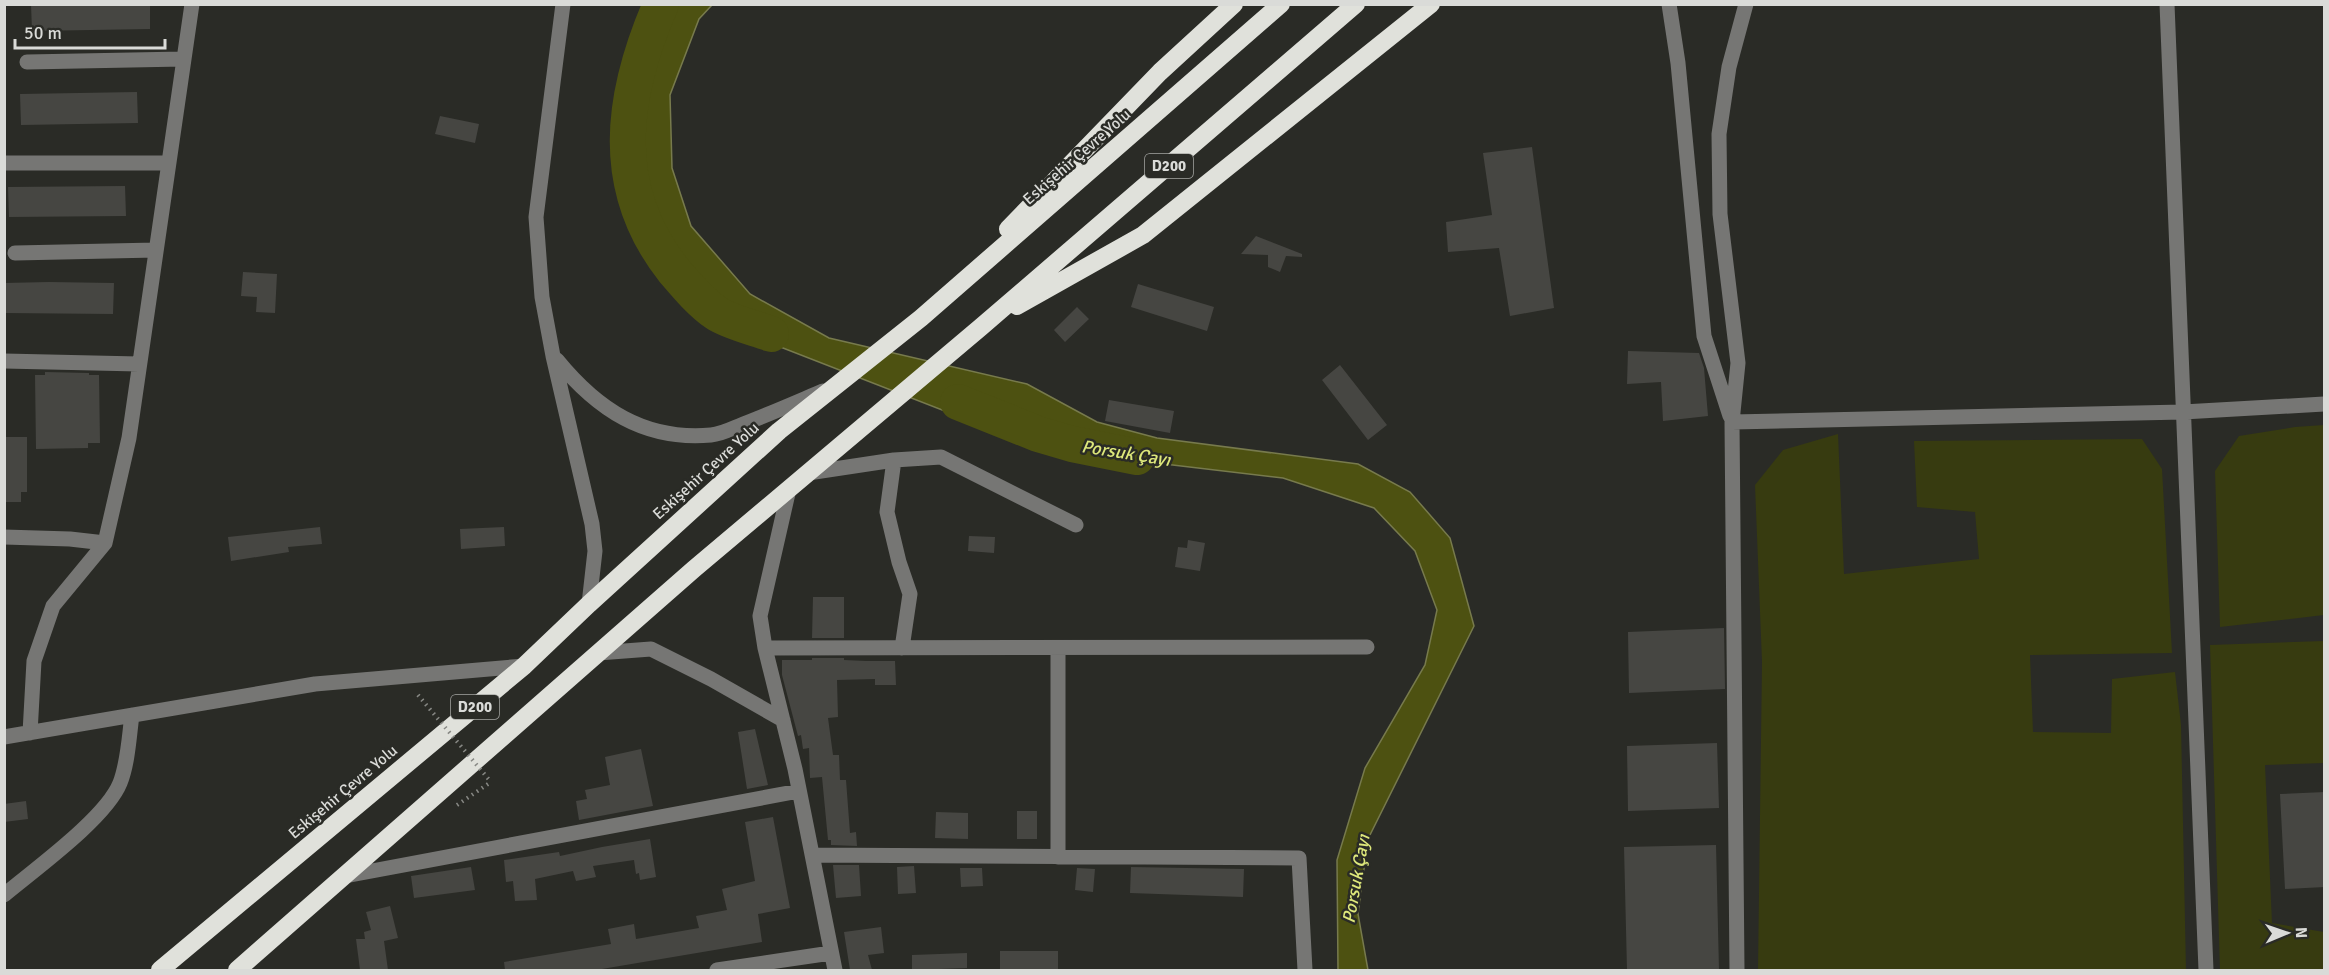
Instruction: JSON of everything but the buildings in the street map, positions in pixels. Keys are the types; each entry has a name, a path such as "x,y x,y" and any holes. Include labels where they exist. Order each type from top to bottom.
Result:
{"highway":[{"path":"921,318 1160,72 1234,4"},
{"name":"Eskişehir Çevre Yolu","path":"160,970 524,666 779,432 921,318 1281,4"},
{"name":"D200","path":"237,970 598,653 1356,4"},
{"path":"981,327 1143,235 1431,4"}],"street":[{"path":"30,733 34,661 53,606 105,543 129,438 192,4"},
{"path":"563,4 536,217 542,297 553,356 592,524 595,551 589,604"},
{"path":"1669,4 1678,63 1704,336 1732,422"},
{"path":"1737,970 1732,422 1738,363 1720,213 1719,134 1725,87 1746,4"},
{"path":"2167,4 2206,970"},
{"path":"27,62 183,59"},
{"path":"4,163 168,163"},
{"path":"15,253 156,250"},
{"path":"553,356 578,386 619,417 646,428 676,434 713,435 834,386"},
{"path":"4,361 139,364"},
{"path":"1732,422 2183,412 2325,404"},
{"path":"808,472 894,460 940,457 1076,525"},
{"path":"894,460 887,512 899,562 910,594 902,648"},
{"path":"789,489 760,616 765,648 800,791 835,970"},
{"path":"4,537 70,539 105,543"},
{"path":"765,648 1367,647"},
{"path":"1058,648 1058,857"},
{"path":"598,653 651,649 783,720"},
{"path":"4,737 315,684 524,666"},
{"path":"4,894 102,811 120,784 128,750 132,716"},
{"path":"345,876 800,791"},
{"path":"812,855 1299,858 1305,970"},
{"path":"717,970 831,953"}],"path":[{"path":"418,695 491,782 457,805"}],"shaded area":[{"path":"2324,425 2324,615 2220,627 2215,471 2239,436"},
{"path":"1838,434 1844,574 1979,559 1975,512 1917,507 1914,441 2142,439 2162,469 2172,653 2030,655 2033,732 2111,733 2112,679 2175,672 2181,725 2186,970 1758,970 1762,662 1755,485 1783,450"},
{"path":"2324,641 2324,763 2265,765 2272,923 2324,932 2324,970 2220,970 2210,645"}],"water":[{"path":"656,5 712,5 699,19 670,95 672,168 691,226 750,294 829,338 1027,384 1097,422 1157,438 1358,464 1410,492 1450,538 1474,626 1368,839 1358,914 1368,970 1338,970 1337,860 1365,768 1425,665 1437,610 1415,551 1374,508 1283,478 1105,457 1046,427 955,415 783,348 747,337 694,289 648,210 629,160"}],"waterway":[{"name":"Porsuk Çayı","path":"661,4 647,38 630,107 628,141 630,174 638,207 653,239 674,271 699,299 721,316 771,334"},
{"name":"Porsuk Çayı","path":"958,402 1038,434 1072,444 1137,457"}]}
